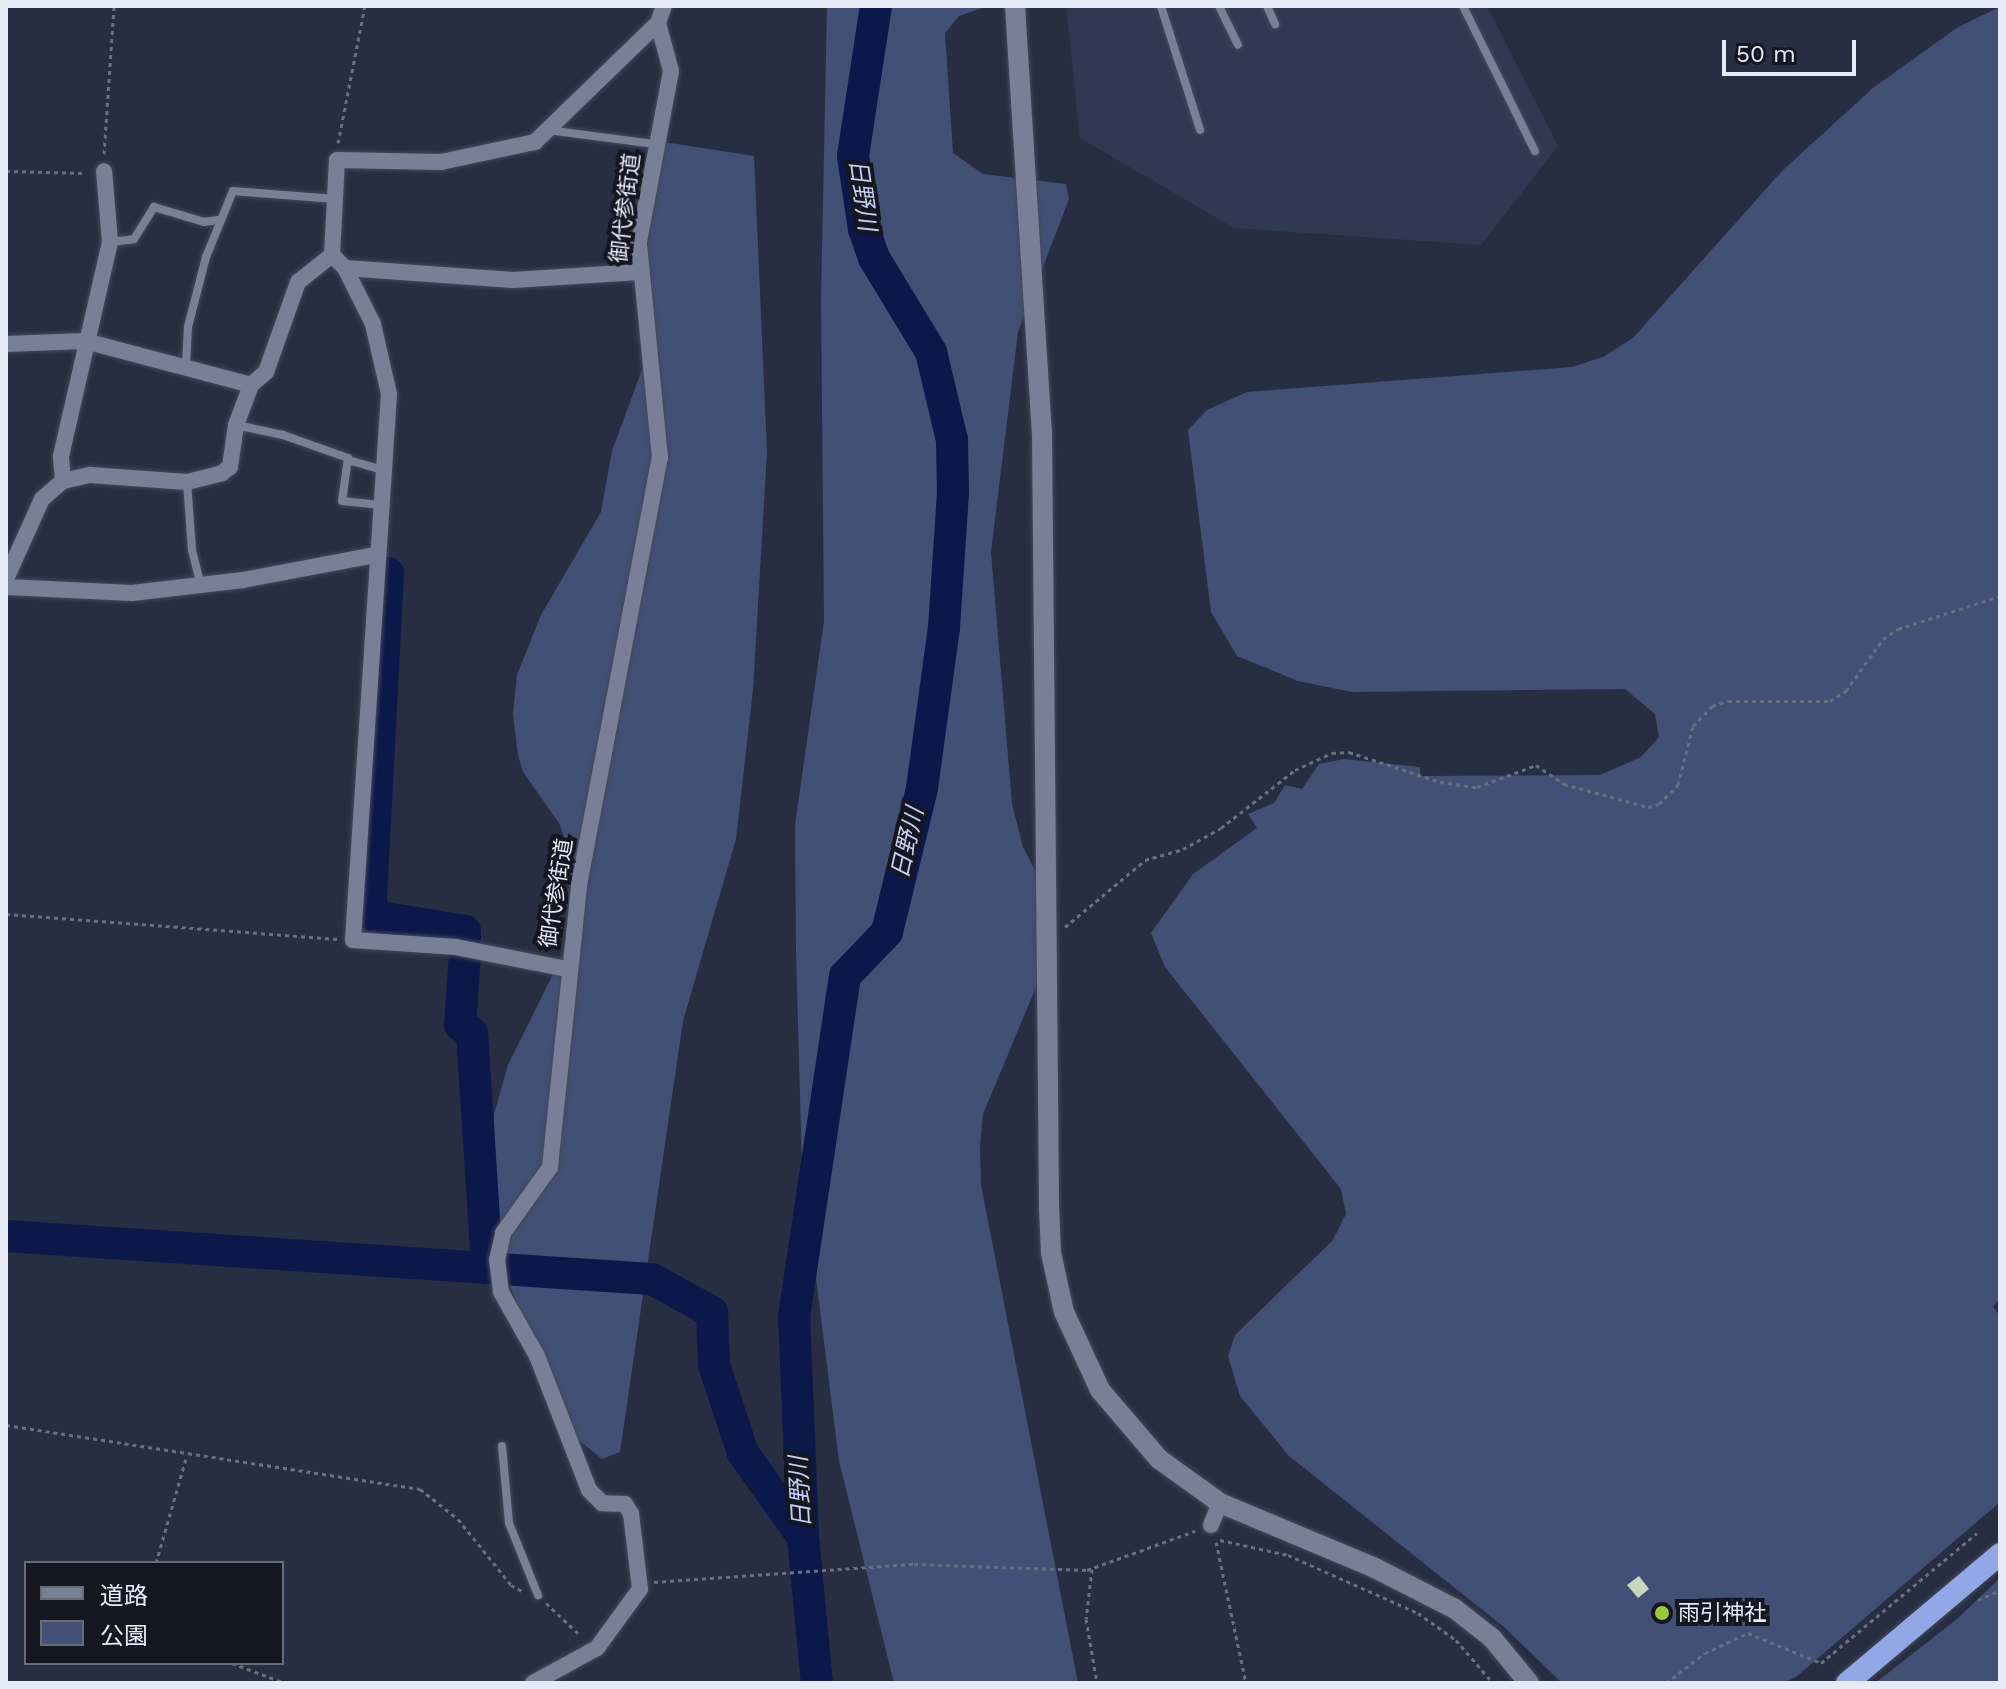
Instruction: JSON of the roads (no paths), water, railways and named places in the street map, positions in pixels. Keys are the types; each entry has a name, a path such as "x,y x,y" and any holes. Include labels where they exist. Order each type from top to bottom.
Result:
{"highway":[{"path":"1847,1683 2000,1554"}],"street":[{"path":"567,969 456,947 353,940 375,555 389,394 373,324 345,268 332,255 337,160 441,162 484,156 535,142 658,23 664,6"},
{"path":"1015,6 1042,431 1051,1253 1064,1312 1100,1390 1141,1442 1220,1503 1373,1567 1455,1609 1492,1638 1529,1683"},
{"name":"御代参街道","path":"533,1683 597,1648 640,1589 631,1514 625,1504 593,1497 563,1417 497,1268 503,1233 550,1167 561,1089 567,969 660,458 639,272 655,144 671,71 658,23"},
{"path":"63,481 61,456 110,242 104,171"},
{"path":"6,579 42,499 63,481 90,475 187,482 230,467 236,425 251,385 266,372 298,282 332,255"},
{"path":"345,268 513,280 639,272"},
{"path":"6,344 85,341 186,365 251,385"},
{"path":"6,587 132,593 201,586 375,555"},
{"path":"1211,1525 1220,1503"}],"lane":[{"path":"1161,6 1200,130"},
{"path":"1219,6 1238,45"},
{"path":"1267,6 1275,24"},
{"path":"1463,6 1535,151"},
{"path":"547,130 655,144"},
{"path":"186,365 188,327 218,220 236,188 290,199 335,199"},
{"path":"110,242 134,239 154,207 204,222 218,220"},
{"path":"236,425 283,435 383,470"},
{"path":"348,460 342,501 379,505"},
{"path":"187,482 192,550 201,586"},
{"path":"502,1446 509,1523 538,1595"}],"waterway":[{"name":"日野川","path":"817,1683 803,1537 794,1317 845,976 887,932 922,788 944,628 953,493 952,440 931,352 874,258 864,229 853,156 876,6"},
{"path":"388,573 371,900 374,916 465,931 465,937"},
{"path":"465,954 460,1025 472,1033 487,1266"},
{"path":"6,1236 652,1279 712,1312 714,1365 743,1453 803,1537"}],"place":[{"name":"雨引神社","path":"1662,1613"}]}
